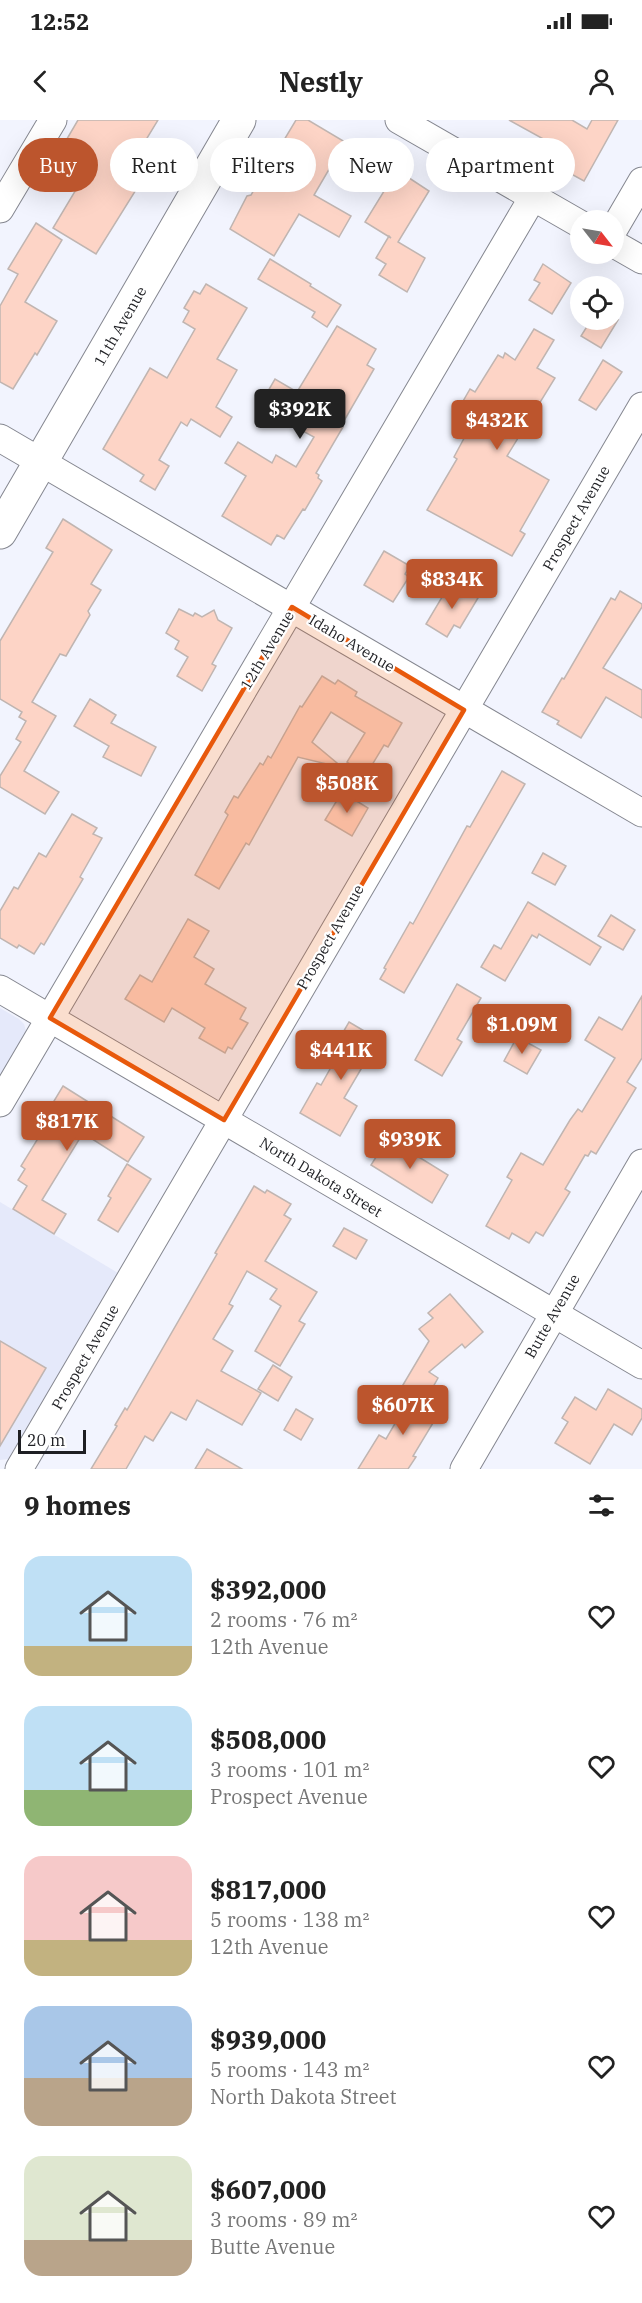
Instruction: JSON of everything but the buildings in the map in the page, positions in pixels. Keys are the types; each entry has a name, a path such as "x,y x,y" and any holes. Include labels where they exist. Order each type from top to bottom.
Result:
{"main road":[{"name":"11th Avenue","path":"0,532 239,120"}],"street":[{"path":"0,209 52,120"},
{"path":"399,120 570,218"},
{"path":"624,212 642,181"},
{"name":"12th Avenue","path":"0,1103 533,197"},
{"path":"624,250 642,260"},
{"name":"Prospect Avenue","path":"19,1469 642,406"},
{"name":"Idaho Avenue","path":"0,438 42,460 169,537 642,813"},
{"name":"North Dakota Street","path":"0,989 642,1365"},
{"name":"Butte Avenue","path":"464,1469 642,1163"}],"highlighted area":[{"path":"292,607 464,710 224,1120 50,1018"}],"shaded area":[{"path":"0,1008 19,1019 26,1031 24,1040 0,1080"},
{"path":"0,1202 118,1273 8,1459 0,1460"}]}
